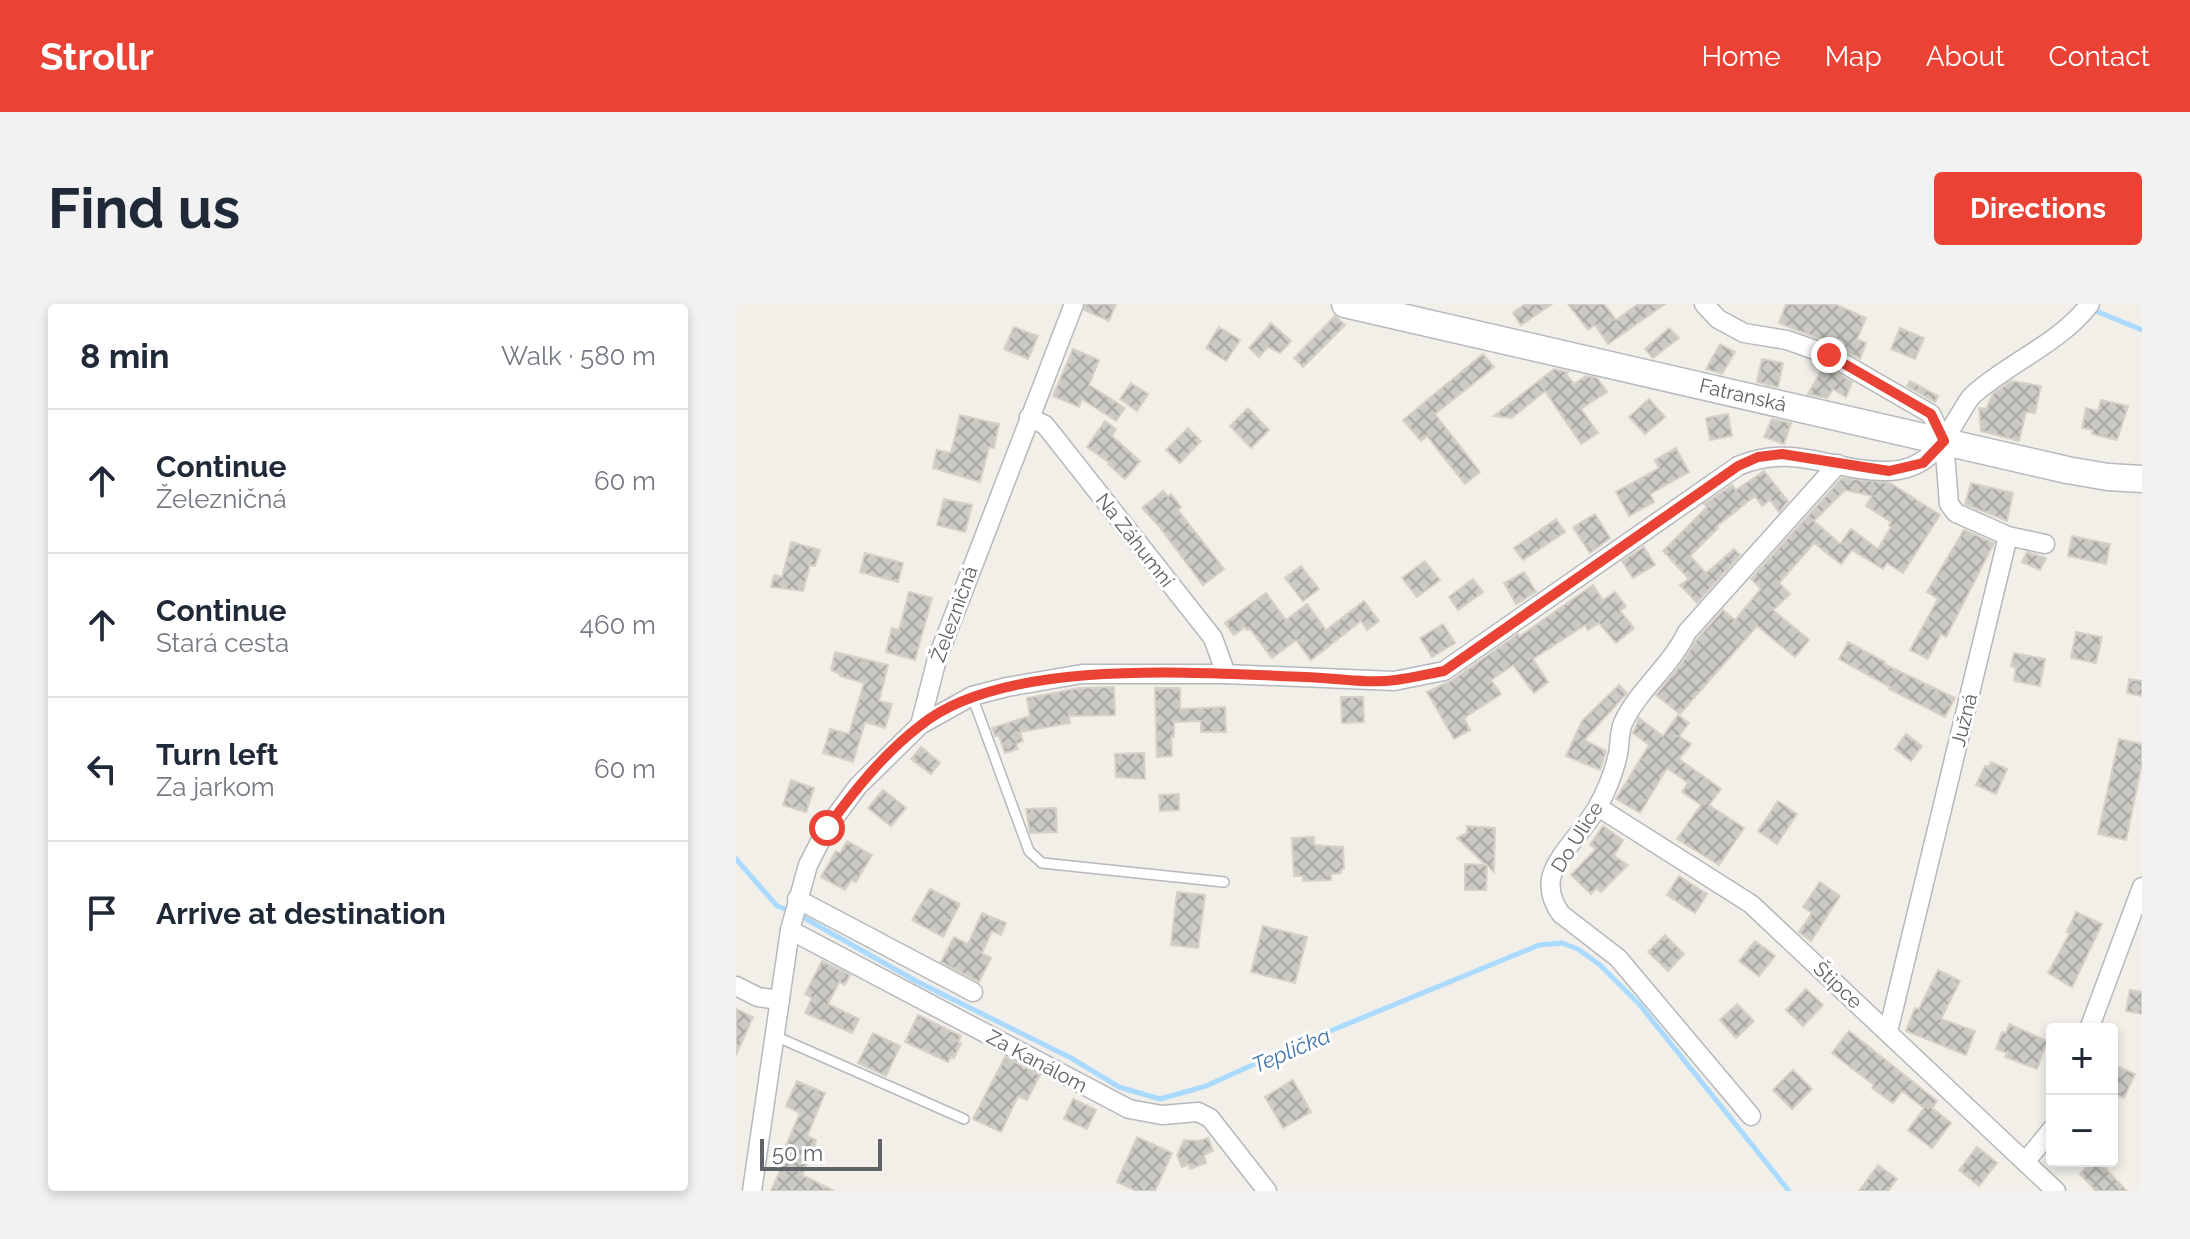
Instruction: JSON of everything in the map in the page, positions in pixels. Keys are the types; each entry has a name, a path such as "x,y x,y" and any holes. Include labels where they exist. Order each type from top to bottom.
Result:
{"main road":[{"name":"Fatranská","path":"1345,304 2067,470 2142,479"}],"street":[{"name":"Železničná","path":"920,725 937,659 1074,304"},
{"path":"1704,304 1718,319 1744,333 1787,340 1829,355 1931,414 1944,441 1949,504 1956,513 2008,536 2045,544"},
{"path":"752,1191 791,927 808,865 827,828 858,786 920,725 972,696 1082,674 1226,674 1394,681 1444,671 1738,466 1758,457 1782,454 1889,471 1923,463 1944,441 1972,396 2086,309"},
{"name":"Na Záhumní","path":"1029,417 1045,425 1213,638 1226,674"},
{"name":"Do Ulice","path":"1751,1116 1618,958 1561,914 1554,904 1551,880 1555,867 1598,807 1618,754 1622,724 1679,648 1687,632 1838,464"},
{"name":"Južná","path":"1888,1032 2008,536"},
{"name":"Štipce","path":"1598,807 1751,904 2056,1191"},
{"path":"2091,1023 2142,887"},
{"path":"796,902 973,992"},
{"name":"Za Kanálom","path":"791,927 1129,1109 1162,1115 1198,1112 1210,1118 1267,1191"},
{"path":"736,986 758,997 780,1000"},
{"path":"2025,1162 2046,1136"}],"lane":[{"path":"972,696 1029,851 1042,863 1224,882"},
{"path":"775,1036 964,1119"}],"building":[{"path":"1086,304 1116,304 1109,321 1084,310"},
{"path":"1525,304 1552,304 1521,325 1513,313"},
{"path":"1568,304 1604,304 1616,320 1638,304 1665,304 1608,344 1595,325 1588,330"},
{"path":"1786,304 1835,304 1866,318 1857,339 1866,343 1860,359 1835,345 1779,323"},
{"path":"1335,316 1345,325 1303,367 1294,358"},
{"path":"1271,323 1291,341 1280,353 1268,347 1259,357 1249,348"},
{"path":"1014,327 1038,336 1028,359 1004,349"},
{"path":"1219,327 1240,340 1226,361 1206,348"},
{"path":"1669,328 1679,338 1653,358 1645,349"},
{"path":"1900,328 1924,338 1915,359 1891,349"},
{"path":"1720,344 1735,352 1722,374 1706,369"},
{"path":"1073,349 1099,360 1089,385 1125,408 1116,421 1082,399 1079,407 1053,396"},
{"path":"1483,354 1494,367 1435,414 1480,472 1465,484 1427,436 1421,441 1403,420"},
{"path":"1762,359 1783,363 1778,387 1757,382"},
{"path":"1824,366 1852,382 1846,397 1833,389 1827,398 1808,394"},
{"path":"1554,369 1568,372 1566,374 1574,384 1586,376 1597,378 1607,392 1581,409 1598,433 1581,444 1545,391 1512,418 1494,416"},
{"path":"1910,381 1938,396 1935,402 1907,386"},
{"path":"2011,381 2041,386 2035,413 2026,412 2019,441 1981,431 1979,408 1986,409 1993,394"},
{"path":"1131,383 1148,394 1137,411 1120,399"},
{"path":"1649,399 1665,417 1645,434 1629,417"},
{"path":"2101,400 2128,406 2117,440 2092,434 2093,430 2082,428 2086,408 2098,411"},
{"path":"1248,408 1269,430 1251,448 1230,426"},
{"path":"1728,414 1732,436 1710,440 1706,418"},
{"path":"960,415 999,424 994,448 989,447 980,482 933,468 937,450 951,453"},
{"path":"1772,419 1791,423 1784,444 1764,437"},
{"path":"1105,421 1116,429 1112,436 1140,461 1125,479 1110,463 1087,447"},
{"path":"1188,428 1201,441 1180,463 1166,450"},
{"path":"1676,448 1689,472 1650,494 1654,502 1629,516 1616,492 1659,468 1655,460"},
{"path":"1764,471 1788,501 1779,512 1770,500 1762,506 1755,496 1717,526 1690,556 1706,573 1734,549 1740,555 1697,603 1680,585 1689,579 1663,551 1707,507 1704,504 1732,485 1736,490"},
{"path":"1842,478 1890,483 1940,515 1903,573 1887,563 1883,569 1852,550 1841,564 1814,543 1779,583 1790,594 1773,610 1809,640 1795,657 1757,626 1680,714 1656,695 1697,639 1723,610 1735,620 1761,589 1751,579","holes":["1845,490 1872,496 1866,506 1891,522 1878,549 1851,529 1840,544 1814,521"]},
{"path":"1971,483 2013,493 2007,521 1965,504"},
{"path":"1163,491 1168,497 1171,494 1181,507 1178,510 1224,569 1203,585 1142,508"},
{"path":"944,499 972,505 965,532 937,525"},
{"path":"1595,514 1610,538 1590,553 1573,527"},
{"path":"1556,519 1565,532 1523,560 1514,548"},
{"path":"1964,530 1994,543 1946,637 1941,634 1928,659 1910,650 1938,599 1927,592"},
{"path":"2072,536 2110,544 2106,564 2068,556"},
{"path":"791,542 820,550 815,566 810,565 803,591 771,587 774,575 782,577"},
{"path":"1644,547 1655,565 1633,578 1622,561"},
{"path":"2027,552 2046,558 2040,570 2022,562"},
{"path":"865,553 903,563 898,582 860,572"},
{"path":"1425,561 1440,580 1417,597 1402,578"},
{"path":"1301,566 1319,589 1303,601 1285,578"},
{"path":"1524,572 1536,592 1516,604 1504,583"},
{"path":"1473,579 1483,592 1458,610 1449,597"},
{"path":"1593,585 1603,600 1615,592 1626,606 1620,611 1634,628 1616,643 1599,623 1588,630 1585,625 1533,659 1548,682 1534,693 1513,665 1491,680 1501,694 1464,718 1470,730 1454,739 1427,692 1451,681"},
{"path":"909,592 932,598 915,660 886,652 892,628 899,630"},
{"path":"1266,593 1286,620 1307,604 1326,630 1364,601 1379,621 1367,630 1361,621 1311,660 1296,640 1272,658 1250,629 1245,627 1234,635 1225,623"},
{"path":"1443,624 1455,643 1432,657 1420,638"},
{"path":"2076,632 2102,637 2096,663 2071,658"},
{"path":"1848,642 1884,664 1955,698 1945,717 1839,659"},
{"path":"835,652 888,665 879,701 892,704 885,728 865,722 853,762 823,753 830,729 849,734 864,683 831,670"},
{"path":"2014,653 2045,659 2040,686 2014,681 2016,668 2011,666"},
{"path":"2129,679 2142,681 2142,696 2127,693"},
{"path":"1619,685 1627,693 1584,740 1606,751 1600,770 1566,756 1582,721"},
{"path":"1114,687 1115,715 1069,716 1070,723 1020,732 1023,741 1016,744 1018,749 1005,753 999,736 995,736 992,728 1030,716 1027,698 1079,688"},
{"path":"1155,688 1180,688 1180,709 1225,707 1226,732 1201,732 1201,721 1174,722 1172,756 1157,757"},
{"path":"1341,697 1363,697 1364,722 1342,723"},
{"path":"1678,715 1689,723 1679,736 1691,744 1679,759 1721,789 1709,805 1744,828 1719,865 1677,839 1701,805 1682,792 1688,783 1667,768 1640,813 1616,799 1649,745 1633,733 1639,718 1663,736"},
{"path":"1906,734 1922,746 1911,761 1895,749"},
{"path":"2119,739 2142,744 2142,763 2126,840 2098,834"},
{"path":"921,747 940,763 931,774 911,759"},
{"path":"1144,753 1145,779 1116,777 1115,754"},
{"path":"1991,762 2007,769 1996,794 1976,785 1985,766 1988,767"},
{"path":"791,780 814,788 806,812 783,805"},
{"path":"883,790 906,808 891,826 868,808"},
{"path":"1179,794 1179,810 1160,811 1159,795"},
{"path":"1778,801 1797,814 1777,844 1758,831"},
{"path":"1056,808 1057,832 1030,833 1026,809"},
{"path":"1467,826 1495,828 1494,872 1487,865 1486,890 1465,890 1465,864 1486,865 1457,838 1467,833"},
{"path":"1603,826 1623,840 1614,856 1628,865 1601,892 1596,888 1591,894 1571,875 1596,849 1590,845"},
{"path":"1314,837 1314,845 1343,847 1344,869 1341,873 1331,874 1331,880 1303,881 1303,876 1294,876 1292,838"},
{"path":"847,841 872,855 856,882 851,880 845,890 821,877 836,851 840,853"},
{"path":"1679,876 1707,894 1695,913 1667,895"},
{"path":"1820,882 1840,896 1811,941 1799,932 1812,913 1803,907"},
{"path":"930,889 960,904 943,937 912,920"},
{"path":"1177,892 1205,895 1198,948 1171,945"},
{"path":"2076,912 2102,924 2072,987 2048,973 2070,933 2067,932"},
{"path":"982,913 1006,923 1001,935 992,931 982,953 991,958 979,982 941,962 954,937 968,944"},
{"path":"1263,926 1307,937 1295,983 1251,972"},
{"path":"1665,935 1684,954 1668,971 1648,952"},
{"path":"1755,941 1775,956 1759,976 1739,961"},
{"path":"822,961 850,975 845,985 839,982 828,1004 859,1019 852,1033 805,1013 812,998 805,994"},
{"path":"1938,970 1960,981 1941,1019 1975,1031 1966,1055 1906,1031 1915,1008 1919,1009"},
{"path":"1806,989 1823,1005 1803,1026 1786,1010"},
{"path":"2130,990 2142,992 2142,1014 2126,1011"},
{"path":"1737,1004 1754,1021 1736,1038 1720,1020"},
{"path":"736,1009 753,1017 736,1055"},
{"path":"918,1015 961,1036 954,1058 951,1057 948,1062 905,1042"},
{"path":"2009,1024 2046,1041 2037,1069 2005,1057 2007,1053 1996,1049 2002,1032 2006,1033"},
{"path":"1849,1031 1937,1101 1932,1108 1951,1123 1932,1148 1908,1130 1924,1108 1902,1091 1893,1103 1832,1053"},
{"path":"873,1033 900,1046 886,1076 858,1063"},
{"path":"1005,1057 1040,1075 1027,1100 1018,1096 1001,1132 973,1119"},
{"path":"2118,1067 2135,1074 2124,1098 2118,1096"},
{"path":"1793,1070 1812,1089 1792,1109 1773,1090"},
{"path":"1293,1080 1311,1112 1283,1128 1265,1097"},
{"path":"797,1081 825,1093 807,1136 816,1140 802,1175 834,1191 771,1191 800,1113 786,1106"},
{"path":"1073,1099 1096,1110 1087,1129 1064,1119"},
{"path":"1137,1137 1172,1153 1155,1191 1137,1191 1117,1182"},
{"path":"1208,1138 1213,1151 1204,1155 1206,1163 1190,1169 1189,1164 1182,1167 1177,1155 1184,1140"},
{"path":"1977,1147 1997,1163 1979,1186 1959,1170"},
{"path":"1878,1165 1897,1179 1888,1191 1859,1191"},
{"path":"2087,1167 2104,1167 2127,1191 2096,1191 2080,1174"}],"waterway":[{"path":"2091,309 2142,330"},
{"name":"Teplička","path":"736,859 777,906 790,911"},
{"name":"Teplička","path":"799,915 916,981 1071,1058 1119,1087 1160,1099 1206,1086 1301,1043 1539,945 1562,943 1578,949 1600,965 1639,1004 1789,1191"}],"route":[{"path":"827,828 858,786 920,725 972,696 1082,674 1226,674 1394,681 1444,671 1738,466 1758,457 1782,454 1889,471 1923,463 1944,441 1931,414 1829,355"}]}
